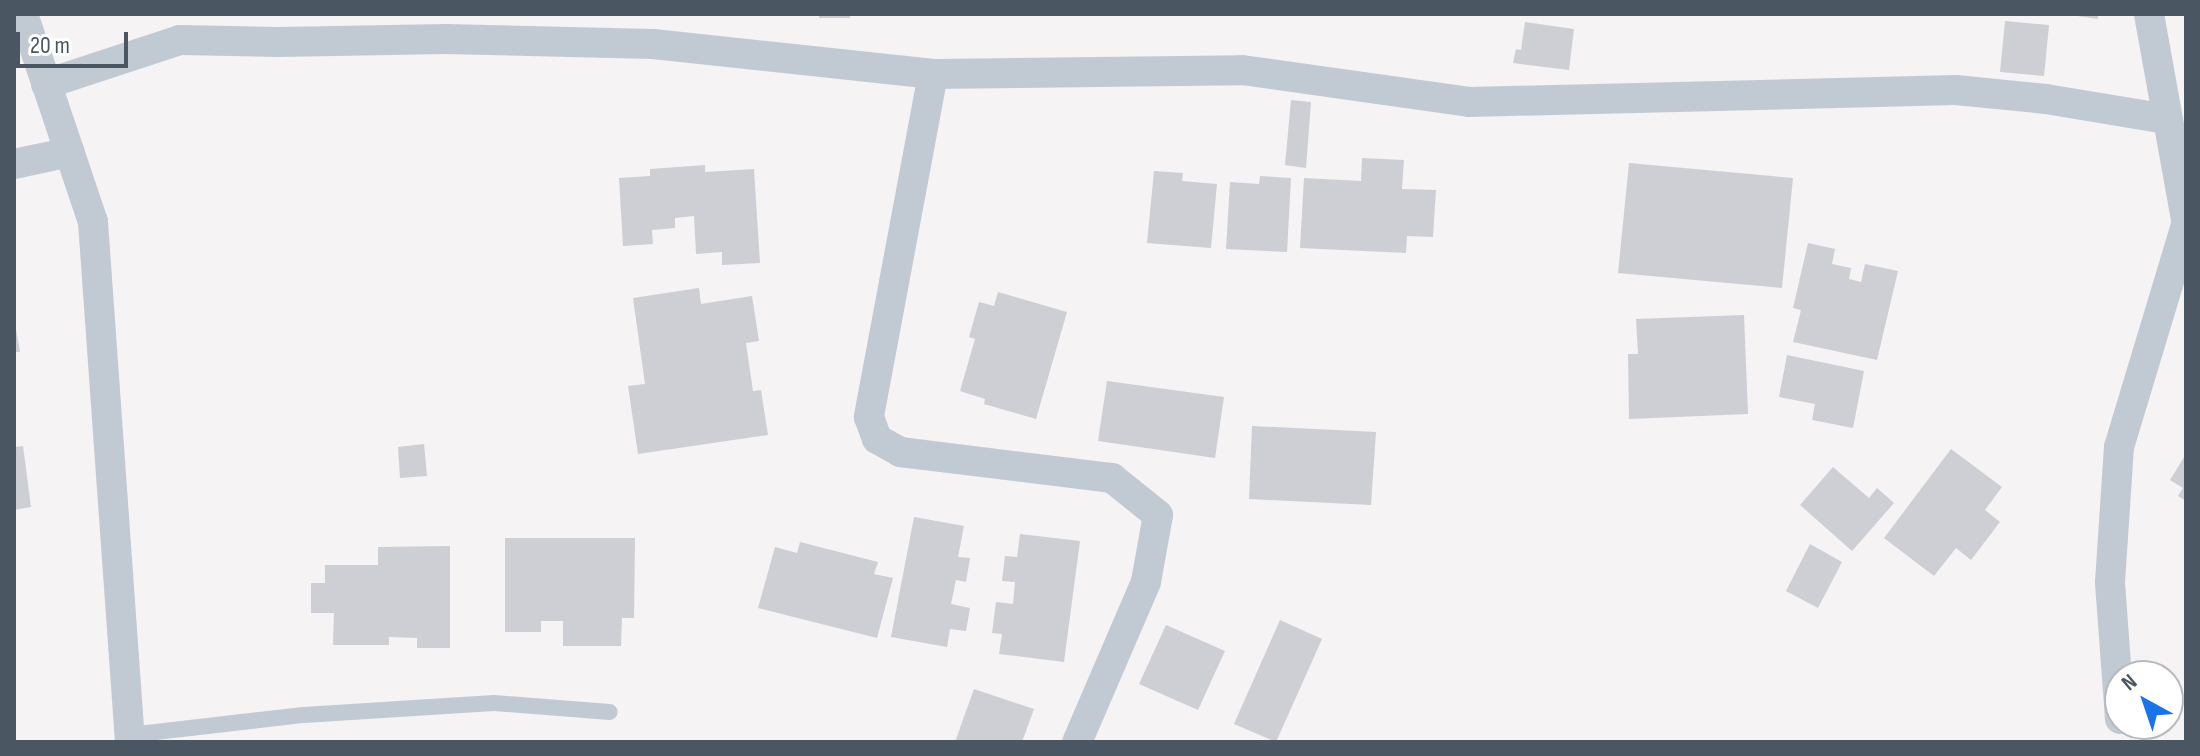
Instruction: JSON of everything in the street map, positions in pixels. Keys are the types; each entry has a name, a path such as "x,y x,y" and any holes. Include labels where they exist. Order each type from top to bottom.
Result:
{"street":[{"path":"23,14 93,222 130,738"},
{"path":"2116,660 2110,582 2119,447 2186,223 2149,14"},
{"path":"46,84 180,40 446,39 653,44 933,74 1242,70 1469,102 1956,90 2046,99 2167,119"},
{"path":"933,74 903,216 869,417 877,439 900,452 1112,478 1158,515 1146,582 1077,742"},
{"path":"14,164 70,152"}],"lane":[{"path":"130,738 304,715 494,703 610,712"}],"building":[{"path":"819,14 850,14 850,18 819,18"},
{"path":"2064,14 2098,14 2098,19"},
{"path":"2005,21 2049,25 2044,76 2000,72"},
{"path":"1525,22 1574,29 1569,70 1513,63 1516,49 1521,50"},
{"path":"1291,100 1311,102 1306,168 1285,165"},
{"path":"1362,158 1404,160 1402,189 1436,190 1433,237 1407,236 1406,253 1300,248 1304,178 1361,181"},
{"path":"1629,163 1793,178 1782,288 1618,273"},
{"path":"705,165 705,172 754,169 760,263 722,265 722,252 696,254 694,216 675,218 675,228 652,230 653,244 623,246 619,178 650,176 650,169"},
{"path":"1154,171 1183,173 1182,181 1217,184 1211,248 1147,243"},
{"path":"1260,176 1291,178 1287,252 1226,249 1230,182 1259,184"},
{"path":"1808,243 1835,249 1832,264 1851,268 1849,279 1861,282 1865,264 1898,271 1877,360 1793,342 1801,310 1793,308"},
{"path":"699,288 701,304 752,296 759,341 746,343 753,391 761,390 768,435 638,454 628,386 645,384 633,298"},
{"path":"998,292 1067,312 1036,419 984,404 985,399 960,391 975,339 969,337 979,302 994,306"},
{"path":"1744,315 1748,414 1629,419 1628,354 1638,354 1636,319"},
{"path":"14,318 20,352 14,352"},
{"path":"1787,355 1864,371 1853,428 1812,420 1815,404 1779,397"},
{"path":"1107,381 1224,397 1215,458 1098,441"},
{"path":"1252,426 1376,432 1371,505 1249,499"},
{"path":"424,444 427,476 400,478 398,447"},
{"path":"23,446 31,507 14,510 14,447"},
{"path":"1951,449 2002,487 1985,510 2000,522 1971,560 1956,548 1934,576 1884,538"},
{"path":"2186,454 2186,501 2178,496 2183,488 2170,480"},
{"path":"1833,467 1869,498 1877,488 1894,503 1852,551 1800,505"},
{"path":"914,517 964,526 958,557 970,558 966,582 956,580 951,604 970,608 966,631 950,629 947,647 891,637"},
{"path":"1020,534 1080,541 1064,662 999,654 1002,634 992,633 996,602 1013,604 1015,582 1002,581 1005,556 1017,557"},
{"path":"505,538 635,538 634,618 622,618 621,646 563,646 563,621 541,621 541,632 505,632"},
{"path":"800,542 878,562 874,574 893,578 877,638 758,608 775,547 797,553"},
{"path":"1810,544 1842,562 1818,608 1786,591"},
{"path":"450,546 450,648 417,648 417,638 389,637 389,645 333,645 334,613 311,613 311,583 325,583 325,565 378,565 378,547"},
{"path":"1280,620 1322,639 1276,742 1234,724"},
{"path":"1166,625 1225,651 1198,710 1139,684"},
{"path":"974,689 1034,709 1022,742 955,742"}]}
